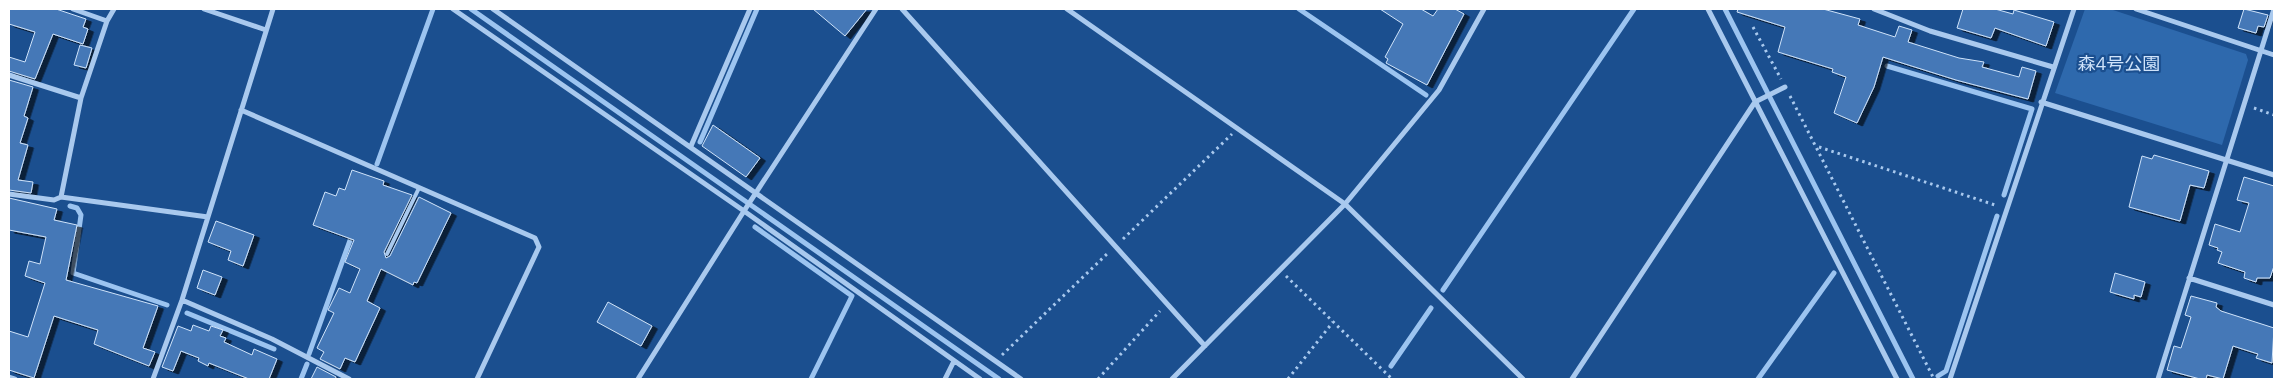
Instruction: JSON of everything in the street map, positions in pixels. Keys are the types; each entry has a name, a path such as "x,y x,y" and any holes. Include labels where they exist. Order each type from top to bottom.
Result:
{"street":[{"path":"74,9 107,22"},
{"path":"61,197 80,98 107,22 114,9"},
{"path":"204,9 266,30"},
{"path":"153,379 182,300 273,9"},
{"path":"453,9 745,210 980,379"},
{"path":"493,9 1021,379"},
{"path":"691,146 750,9"},
{"path":"638,379 876,9"},
{"path":"902,9 1205,346"},
{"path":"1067,9 1345,204 1523,379"},
{"path":"1172,379 1345,204 1439,90 1484,9"},
{"path":"1708,9 1897,379"},
{"path":"1874,9 1930,31 2053,67"},
{"path":"1950,379 2041,102 2074,9"},
{"path":"2136,9 2274,55"},
{"path":"2158,379 2225,160 2274,9"},
{"path":"9,76 80,98"},
{"path":"1572,379 1755,102 1783,88"},
{"path":"2041,102 2274,175"},
{"path":"241,110 534,238 539,247 477,379"},
{"path":"9,194 54,200 61,197 208,217"},
{"path":"2189,278 2274,305"},
{"path":"182,300 272,339 349,379"},
{"path":"945,379 954,361"},
{"path":"9,376 16,379"}],"lane":[{"path":"387,254 420,188"}],"path":[{"path":"1753,27 1783,88 1818,147 1934,379"},
{"path":"2244,104 2274,115"},
{"path":"1818,147 2006,209"},
{"path":"1280,270 1392,379"},
{"path":"1098,379 1166,304"},
{"path":"1288,379 1333,322"}],"green space":[{"name":"森4号公園","path":"2085,9 2110,9 2246,54 2248,60 2222,145 2055,93"}],"building":[{"path":"9,9 56,9 86,19 83,27 88,29 83,44 53,34 35,79 9,71 9,57 25,62 35,32 9,24"},
{"path":"813,9 867,9 845,36"},
{"path":"1380,9 1421,9 1433,16 1438,9 1455,9 1464,14 1427,85 1386,63 1388,59 1385,57 1403,24"},
{"path":"1738,9 1823,9 1860,19 1858,25 1895,37 1899,26 1912,30 1908,42 1959,58 1984,62 1982,67 2019,77 2022,67 2036,71 2028,99 1956,80 1883,57 1874,87 1857,123 1834,113 1846,77 1832,72 1833,69 1778,52 1785,27 1737,12"},
{"path":"1963,9 1995,9 2013,14 2014,10 2054,22 2046,46 1995,28 1991,38 1957,28"},
{"path":"2244,9 2268,15 2264,27 2258,26 2256,33 2238,28"},
{"path":"80,45 92,48 86,68 74,65"},
{"path":"9,80 33,87 24,116 28,118 20,143 28,145 18,180 33,182 31,193 9,190"},
{"path":"713,125 760,158 746,177 702,146"},
{"path":"2154,155 2209,171 2204,188 2190,185 2180,221 2129,207 2142,156 2152,159"},
{"path":"352,170 384,181 383,185 412,195 384,252 386,258 390,256 419,197 451,213 417,283 414,282 413,285 381,269 367,301 380,308 355,362 345,358 340,369 320,359 324,352 317,348 334,313 328,310 339,288 350,293 360,269 345,262 354,240 313,225 325,192 336,196 339,188 345,190"},
{"path":"2244,177 2274,186 2274,266 2270,278 2257,278 2256,282 2244,278 2245,272 2218,263 2222,252 2217,250 2218,248 2209,245 2215,224 2240,232 2249,203 2237,200"},
{"path":"9,198 57,209 54,220 77,225 66,280 158,306 143,348 155,352 149,366 94,344 98,330 54,316 34,378 9,370 9,331 28,337 45,283 25,276 29,261 40,264 46,237 9,230"},
{"path":"216,221 254,235 243,266 228,260 231,251 208,242"},
{"path":"203,270 222,277 215,295 197,288"},
{"path":"2115,273 2145,282 2141,297 2134,295 2134,299 2110,292"},
{"path":"2191,296 2217,303 2216,307 2221,311 2274,328 2272,363 2256,358 2258,354 2233,346 2223,379 2207,375 2206,379 2200,379 2167,370 2174,346 2181,348 2191,317 2185,315"},
{"path":"608,302 652,326 641,346 597,322"},
{"path":"193,325 209,331 211,326 223,330 220,336 226,338 224,342 252,355 254,349 277,359 269,379 249,379 209,363 208,366 198,361 199,358 181,351 173,371 162,367 178,326 191,331"},
{"path":"317,367 336,377 335,379 311,379"}],"waterway":[{"path":"377,164 433,9"},
{"path":"471,9 999,379"},
{"path":"700,142 757,9"},
{"path":"1299,9 1426,95"},
{"path":"1443,290 1634,9"},
{"path":"1725,9 1913,379"},
{"path":"1887,66 2032,109 2004,195"},
{"path":"70,206 77,208 81,215 73,273 167,305"},
{"path":"1938,376 1946,371 1997,216"},
{"path":"755,227 852,296 811,379"},
{"path":"309,354 353,232"},
{"path":"1758,379 1834,273"},
{"path":"1391,366 1431,308"},
{"path":"187,313 274,349"},
{"path":"301,379 307,364"}]}
